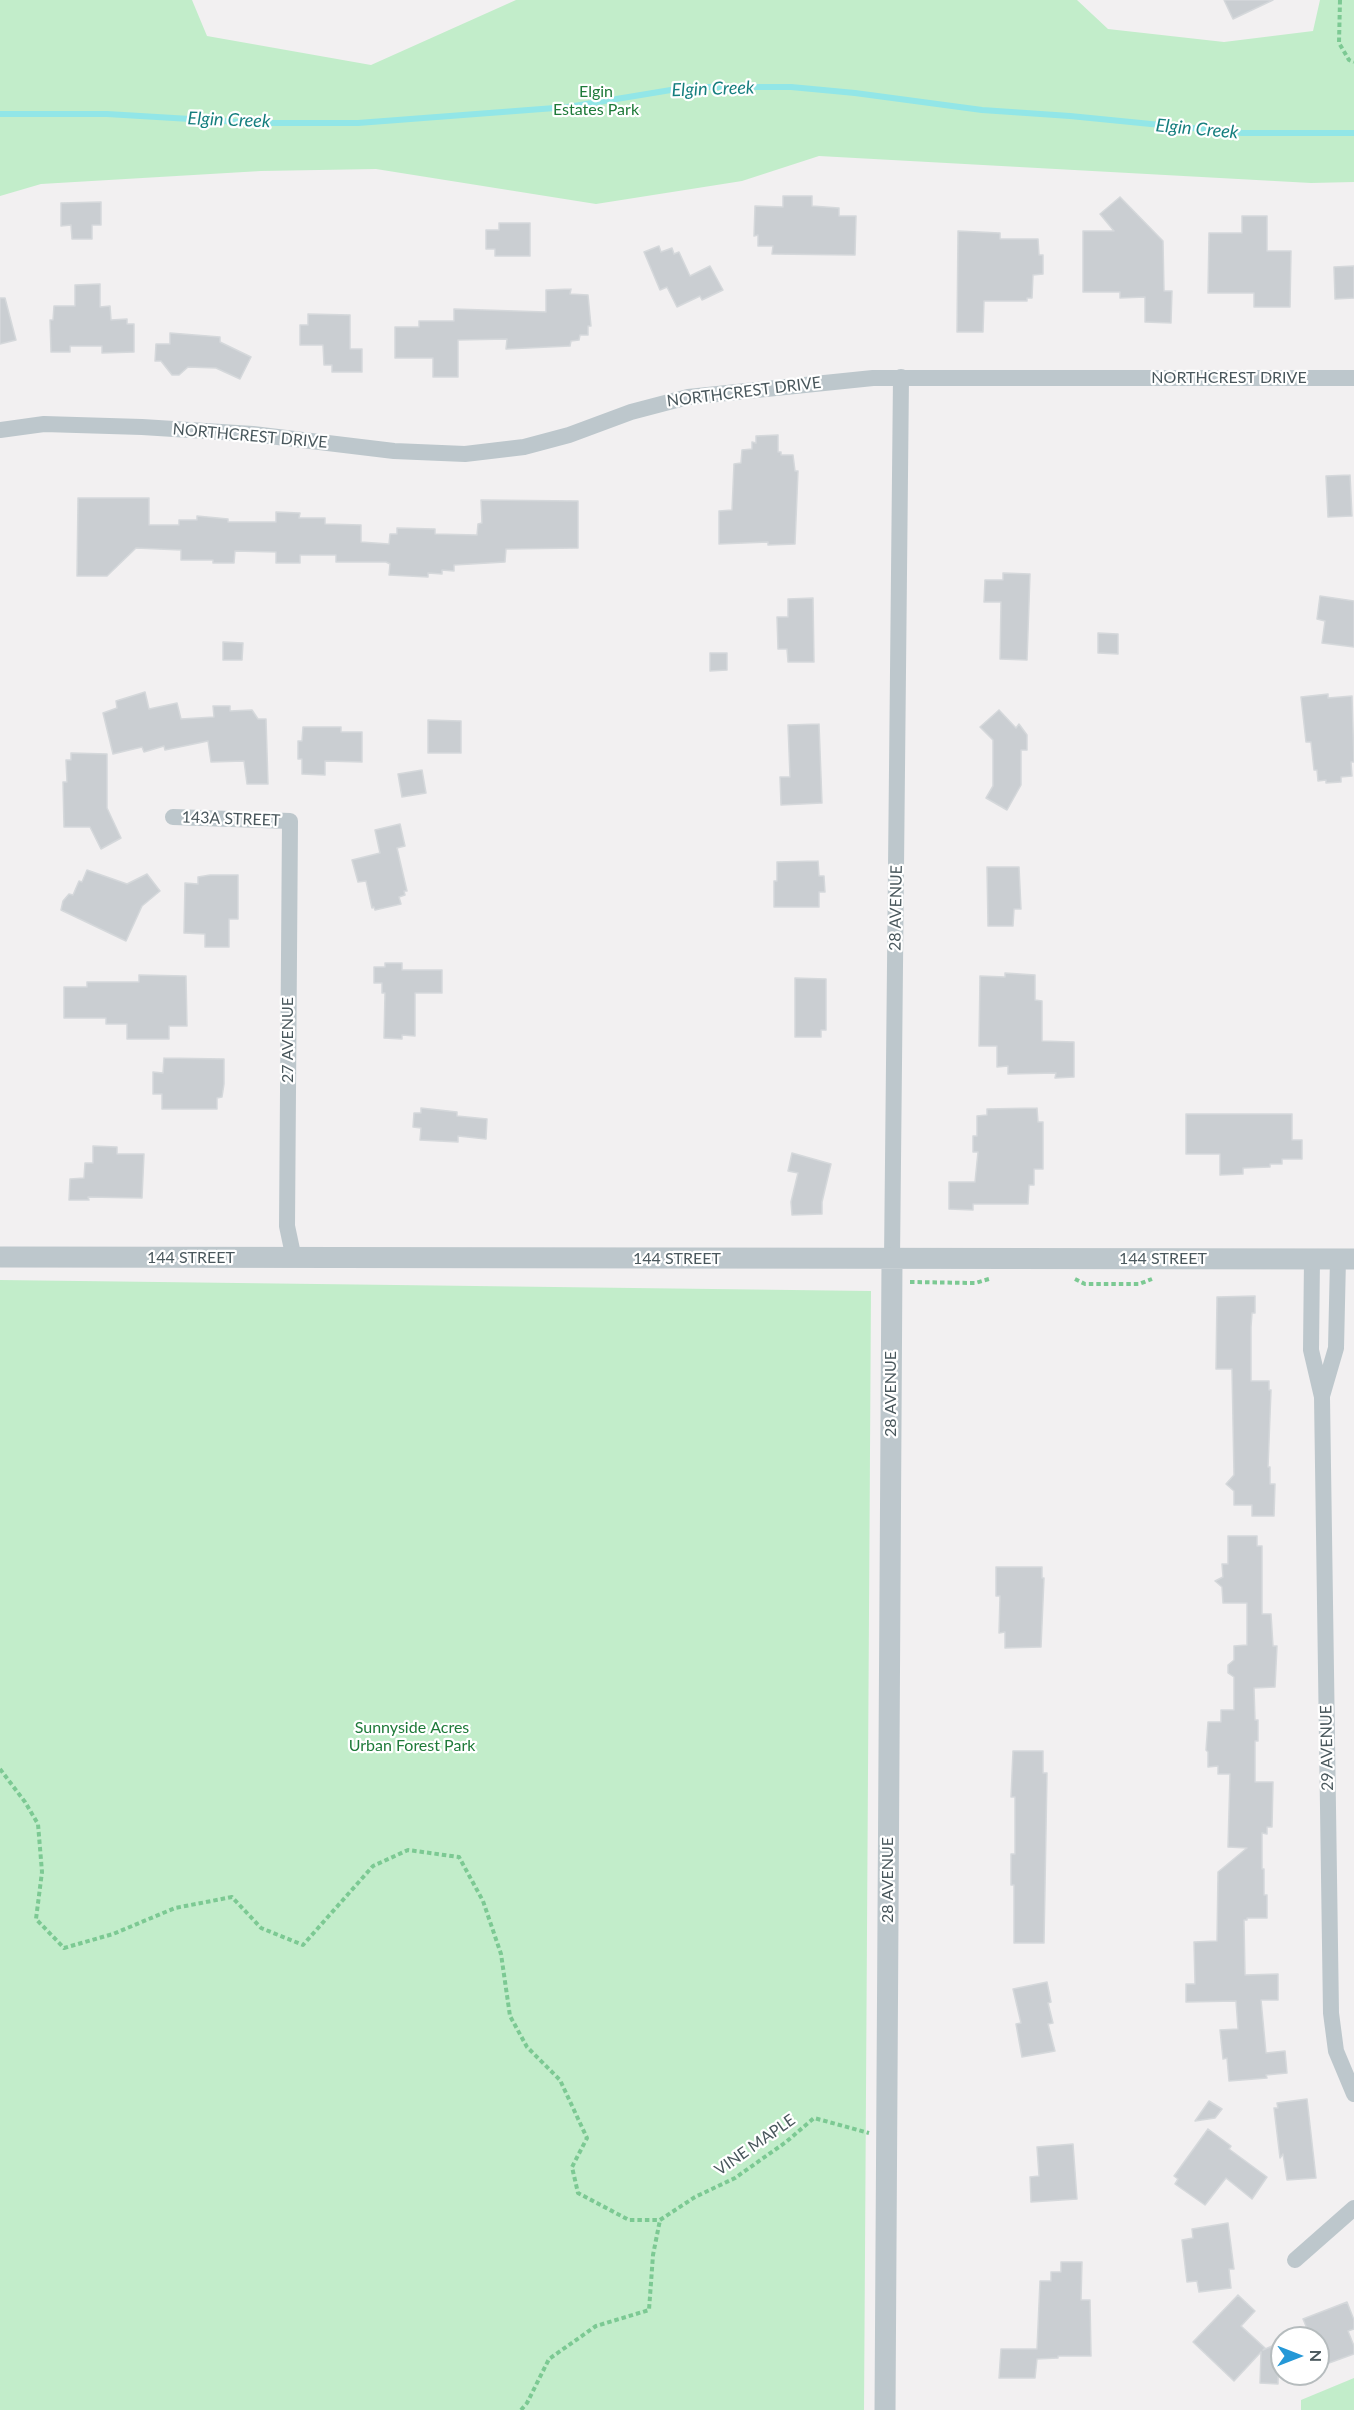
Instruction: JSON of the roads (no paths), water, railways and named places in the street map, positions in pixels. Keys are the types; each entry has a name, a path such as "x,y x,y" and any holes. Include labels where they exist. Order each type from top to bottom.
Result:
{"street":[{"name":"28 AVENUE","path":"885,2410 892,1259 901,377"},
{"name":"NORTHCREST DRIVE","path":"0,430 44,424 142,427 253,434 394,450 465,454 524,447 570,435 631,412 688,397 873,378 1354,378"},
{"name":"143A STREET","path":"173,817 290,821"},
{"name":"27 AVENUE","path":"290,821 287,1226 294,1259"},
{"name":"144 STREET","path":"0,1257 1346,1259"},
{"name":"29 AVENUE","path":"1312,1259 1311,1350 1322,1397 1331,2013 1336,2051 1354,2094"},
{"name":"29 AVENUE","path":"1322,1397 1336,1348 1346,1259"},
{"path":"1295,2260 1354,2208"}],"waterway":[{"name":"Elgin Creek","path":"0,114 107,114 257,123 358,123 568,107 689,87 791,87 982,110 1242,133 1354,133"}],"park label":[{"name":"Elgin Estates Park","path":"596,101"},
{"name":"Sunnyside Acres Urban Forest Park","path":"412,1737"}]}
